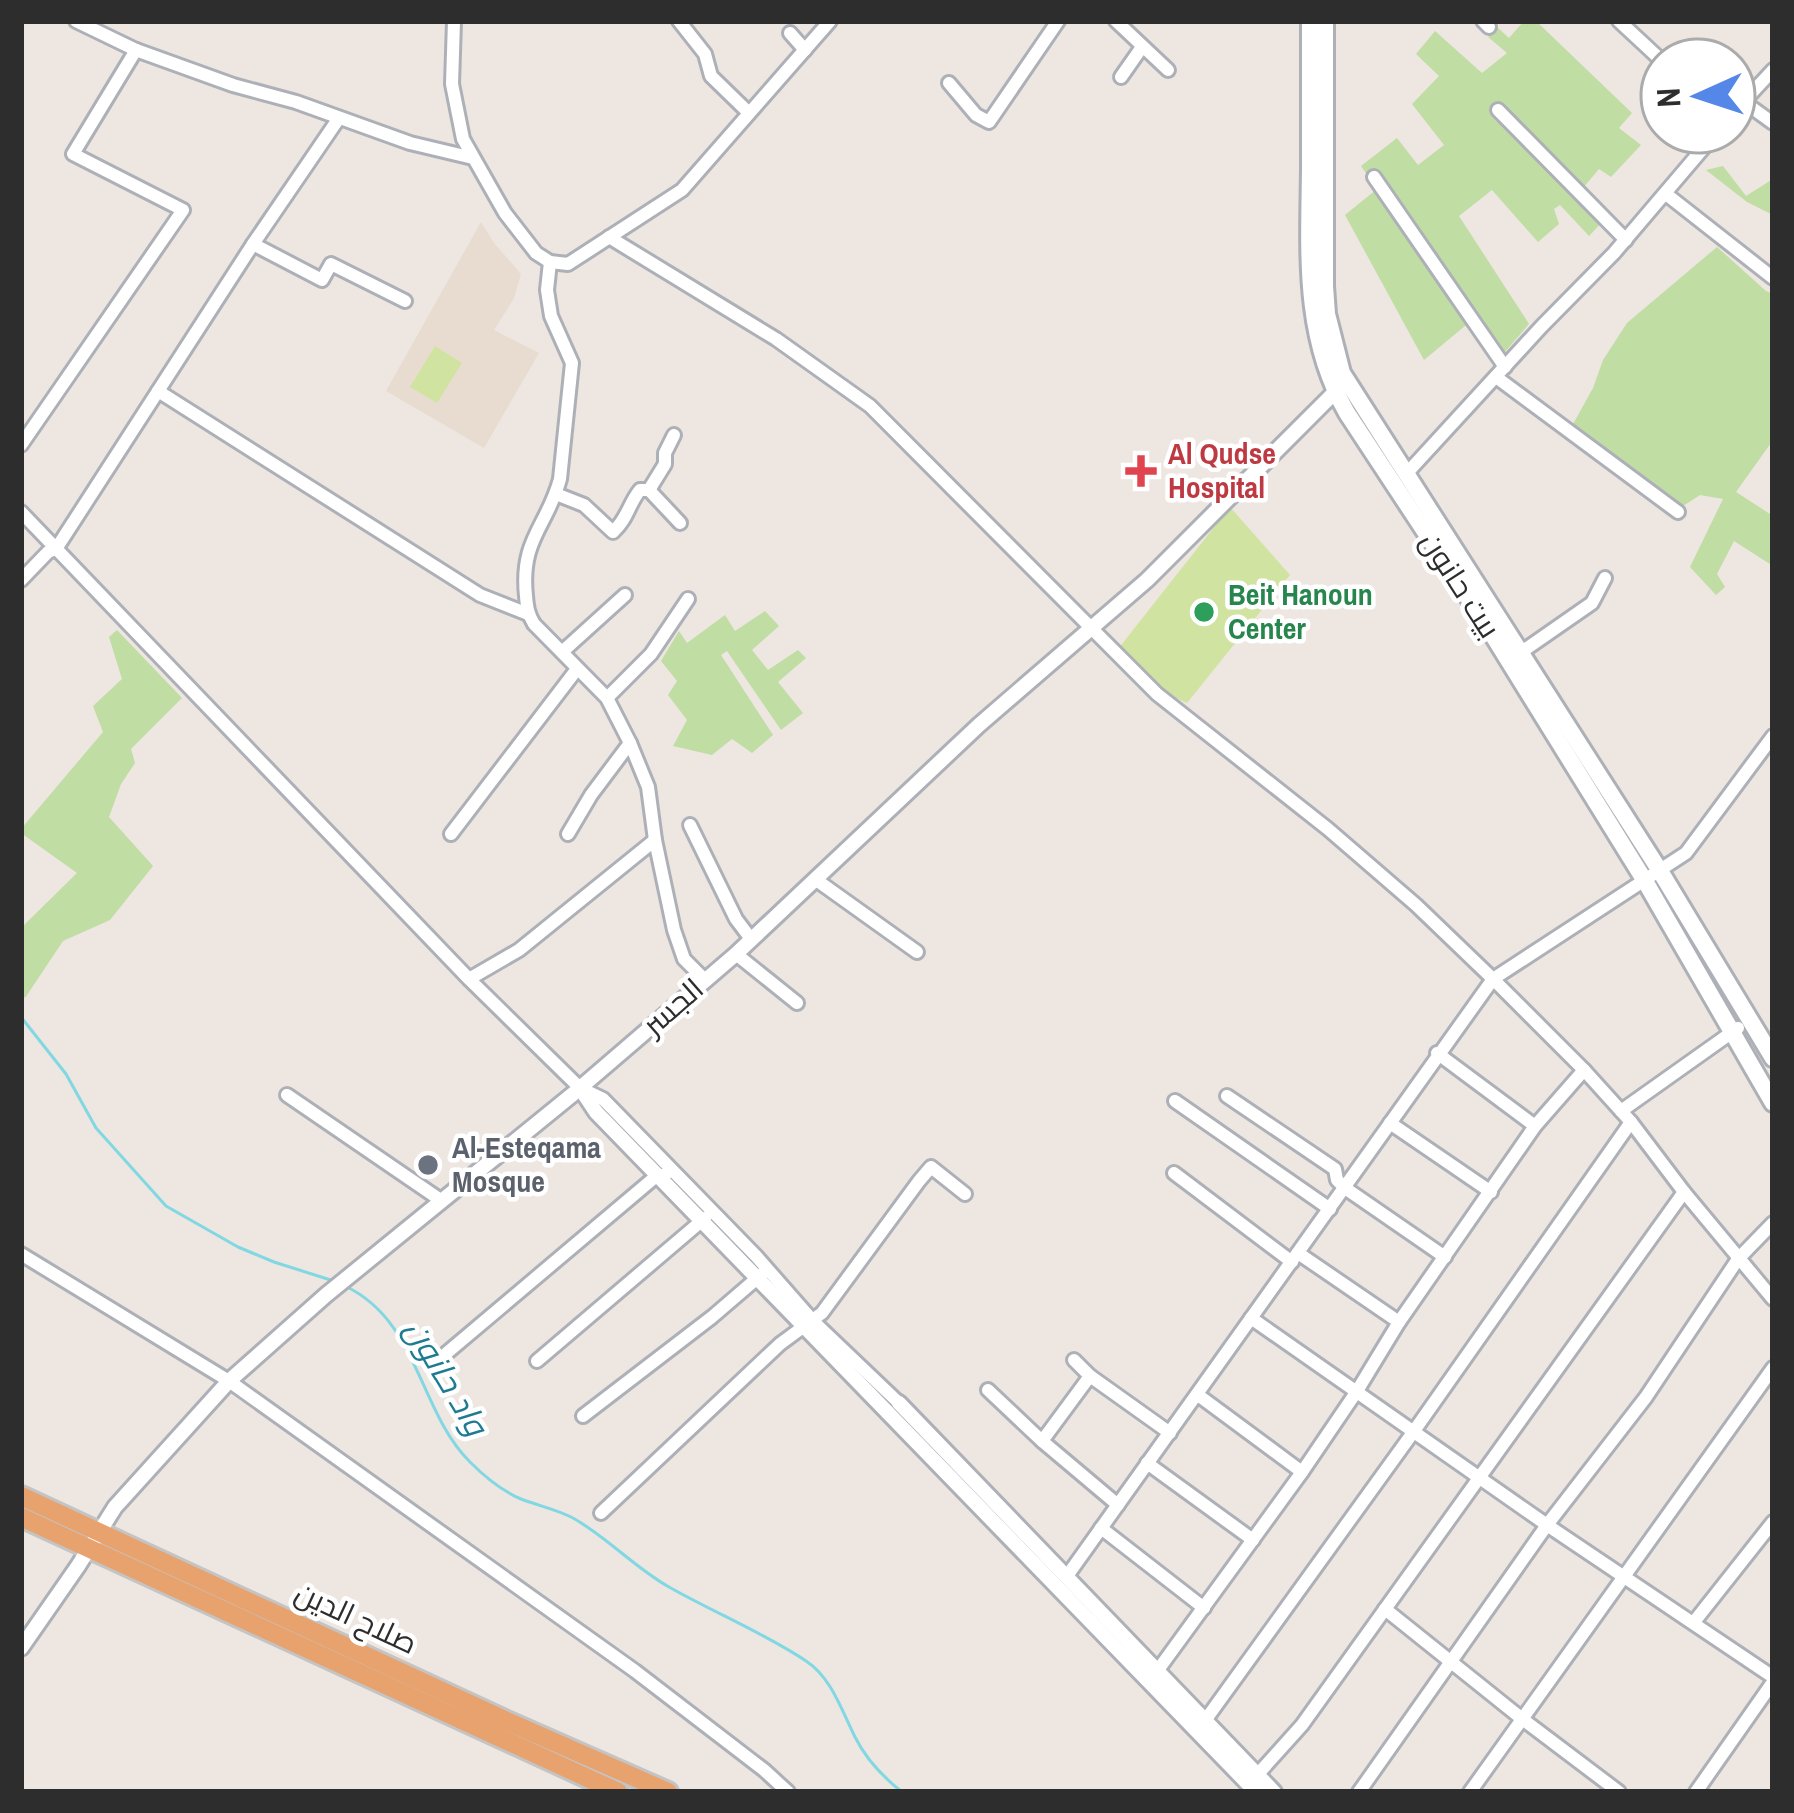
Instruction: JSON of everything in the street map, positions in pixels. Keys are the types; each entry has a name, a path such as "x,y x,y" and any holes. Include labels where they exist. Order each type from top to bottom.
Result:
{"highway":[{"name":"صلاح الدين","path":"21,1496 668,1792"},
{"name":"صلاح الدين","path":"21,1516 618,1792"}],"main road":[{"name":"بيت حانون","path":"1310,21 1308,258 1318,341 1340,386 1489,629 1773,1058"},
{"name":"بيت حانون","path":"1324,21 1325,286 1340,386 1407,473 1520,653 1652,876 1731,1033 1773,1103"}],"street":[{"path":"76,21 136,50 233,86 296,102 410,143 473,158"},
{"path":"454,21 452,84 463,139 505,213 536,253 550,262 568,264 682,190 830,21"},
{"path":"679,21 704,54 710,76 749,113"},
{"path":"950,82 976,116 989,122 1058,21"},
{"path":"1117,21 1168,70"},
{"path":"790,33 805,50"},
{"path":"1121,77 1142,47"},
{"path":"21,445 183,210 73,154 136,50"},
{"path":"1498,110 1626,240"},
{"path":"21,580 47,552 56,549 339,118"},
{"path":"1407,473 1699,156"},
{"path":"1374,177 1500,372 1678,512"},
{"path":"1666,194 1773,278"},
{"path":"609,237 776,339 870,406 1157,694 1328,829 1492,979 1626,1116 1773,1299"},
{"path":"253,244 322,280 331,264 404,301"},
{"path":"528,614 527,554 556,494 564,459 572,363 551,316 550,262"},
{"name":"الجسر","path":"21,1648 115,1507 230,1381 379,1250 736,954 979,724 1164,564 1340,386"},
{"path":"158,391 480,595 528,614 607,698 648,787 679,945 684,959 705,980"},
{"path":"649,490 665,464 664,453 674,435"},
{"path":"556,494 584,505 613,532 626,519 640,490 649,490 680,523"},
{"path":"21,512 469,979 580,1088 596,1112 666,1174 763,1274 1256,1792"},
{"path":"1520,653 1592,603 1605,578"},
{"path":"562,652 625,595"},
{"path":"607,698 651,654 688,599"},
{"path":"451,834 577,669"},
{"path":"1067,1576 1492,979 1686,853 1773,736"},
{"path":"568,834 591,794 631,743"},
{"path":"690,825 736,919 751,939"},
{"path":"469,979 519,950 655,840"},
{"path":"815,879 916,952"},
{"path":"736,954 797,1003"},
{"path":"1204,1722 1414,1431 1626,1116 1750,1019"},
{"path":"1437,1053 1535,1126"},
{"path":"1157,1670 1302,1472 1535,1126 1584,1070"},
{"path":"287,1095 442,1202"},
{"path":"1227,1096 1335,1169 1345,1187 1445,1256"},
{"path":"1175,1100 1330,1209"},
{"path":"1390,1123 1491,1192"},
{"path":"602,1514 780,1344 808,1324 932,1167 965,1194"},
{"path":"1174,1173 1399,1322"},
{"path":"436,1362 600,1222 654,1178 666,1174"},
{"path":"1258,1774 1302,1725 1684,1192"},
{"path":"537,1361 707,1216"},
{"path":"1358,1792 1547,1525 1646,1397 1738,1259 1773,1223"},
{"path":"21,1254 230,1381 635,1671 788,1792"},
{"path":"583,1415 763,1274"},
{"path":"1251,1318 1773,1679 1696,1792"},
{"path":"808,1324 899,1403 1274,1792"},
{"path":"1074,1360 1170,1433"},
{"path":"1470,1792 1773,1368"},
{"path":"1042,1441 1090,1376"},
{"path":"988,1390 1118,1504"},
{"path":"1198,1395 1302,1472"},
{"path":"1147,1463 1253,1540"},
{"path":"1694,1622 1773,1522"},
{"path":"1101,1528 1204,1608"},
{"path":"1385,1609 1619,1792"}],"shaded area":[{"path":"481,222 521,274 514,298 494,330 539,353 484,448 386,391"}],"green space":[{"path":"1524,21 1536,21 1632,113 1619,128 1638,143 1638,148 1611,177 1599,169 1583,188 1607,217 1589,236 1560,205 1554,209 1559,224 1538,242 1492,190 1459,216 1529,324 1504,353 1477,316 1424,360 1345,215 1377,189 1361,166 1397,138 1418,165 1444,145 1412,104 1439,76 1416,54 1435,31 1482,73 1507,53 1488,37 1497,27 1509,38"},
{"path":"1723,166 1746,196 1773,179 1773,215 1747,202 1706,170"},
{"path":"1717,247 1773,294 1773,440 1736,492 1773,516 1773,566 1734,541 1717,574 1725,587 1716,595 1690,567 1723,499 1700,495 1680,508 1572,426 1603,360 1627,323"},
{"path":"435,346 462,363 437,403 410,387"},
{"name":"Beit Hanoun Center","path":"1230,507 1290,575 1187,703 1167,694 1118,649"},
{"path":"765,611 779,626 752,650 768,670 798,650 806,658 778,682 803,713 781,730 727,651 721,655 773,735 752,753 732,739 712,755 673,746 687,720 668,695 677,681 661,661 679,631 687,643 725,615 735,631"},
{"path":"117,630 182,698 131,749 135,763 109,817 153,866 110,920 63,941 25,998 21,992 21,928 77,873 21,829 103,732 93,706 122,679 109,637"}],"waterway":[{"name":"واد حانون","path":"21,1017 66,1074 96,1128 166,1206 238,1247 337,1282"},
{"name":"واد حانون","path":"345,1286 388,1321 453,1441 481,1473 514,1496 573,1518 657,1579 806,1661 829,1685 870,1760 902,1792"}],"place":[{"name":"Al Qudse Hospital","path":"1141,471"},
{"name":"Beit Hanoun Center","path":"1204,612"},
{"name":"Al-Esteqama Mosque","path":"428,1165"}]}
